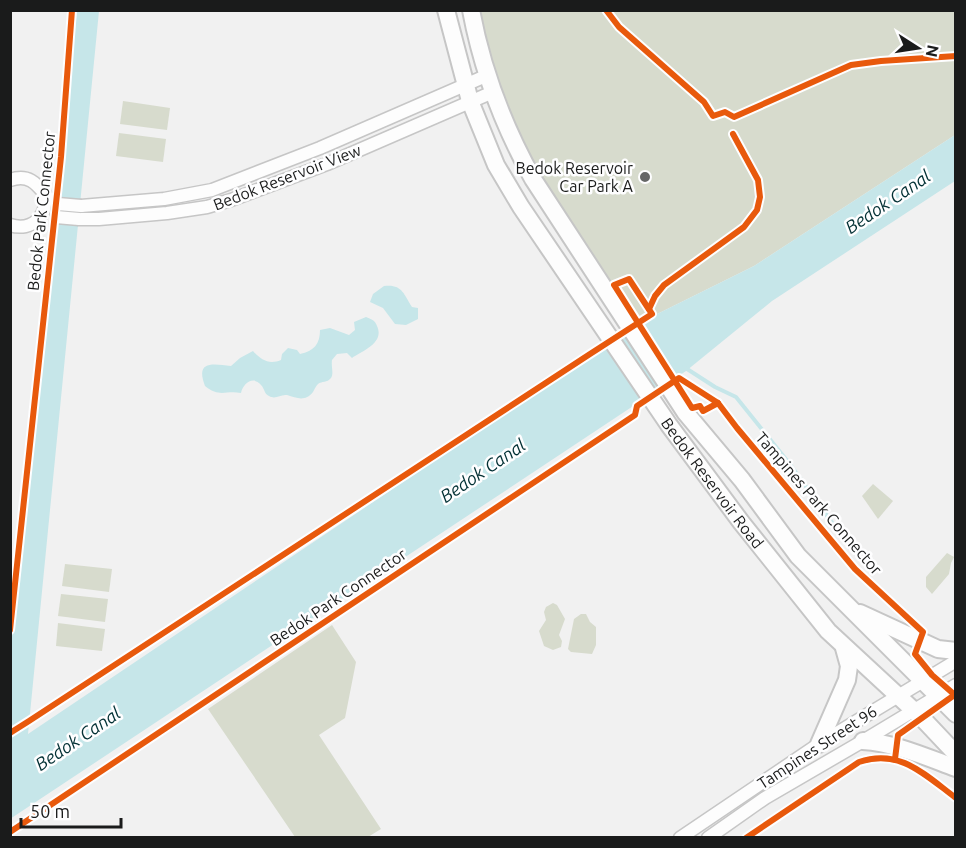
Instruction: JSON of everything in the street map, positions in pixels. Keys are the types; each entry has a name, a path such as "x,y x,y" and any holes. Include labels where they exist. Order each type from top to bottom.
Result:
{"main road":[{"name":"Bedok Reservoir Road","path":"446,10 465,84 496,165 520,207 669,425 754,539 828,631 913,710 956,754"},
{"name":"Bedok Reservoir Road","path":"471,10 488,75 514,144 533,178 685,412 742,480 798,556 956,714"},
{"path":"851,609 938,649 956,651"},
{"path":"819,744 847,680 849,666 844,648"},
{"path":"864,741 897,747 956,768"}],"street":[{"name":"Bedok Reservoir View","path":"80,213 212,190 320,148 488,75"},
{"name":"Bedok Reservoir View","path":"10,225 24,227 57,211 167,213 207,207 327,164 494,92"},
{"path":"10,180 30,179 38,185 57,211"},
{"path":"35,223 41,218 45,208 44,193"},
{"name":"Tampines Street 96","path":"680,837 819,744 956,661"},
{"name":"Tampines Street 96","path":"708,837 765,798 956,685"}],"shaded area":[{"path":"476,11 955,11 955,135 754,266 641,322 623,293 616,298 537,176 499,93"},
{"path":"123,101 170,108 167,130 120,124"},
{"path":"119,133 166,139 163,162 116,156"},
{"path":"873,484 893,501 878,519 862,496"},
{"path":"947,553 954,557 949,574 932,594 926,587 926,577"},
{"path":"65,564 112,569 109,592 62,586"},
{"path":"61,594 108,599 105,622 58,616"},
{"path":"553,603 557,605 565,619 559,635 562,641 561,647 553,650 544,646 539,631 546,620 544,612 546,607"},
{"path":"581,614 586,614 596,627 596,645 592,654 571,652 568,649 574,619"},
{"path":"58,623 105,629 102,651 56,646"},
{"path":"332,625 356,662 345,718 319,735 381,829 368,837 295,837 208,709"}],"water":[{"name":"Bedok Canal","path":"77,11 99,11 28,734 641,322 754,266 955,135 955,181 772,301 686,371 10,819 11,646"},
{"path":"384,286 395,286 401,290 412,307 418,308 418,319 406,325 395,324 383,308 370,302 373,294"},
{"path":"366,317 374,321 377,326 379,332 375,342 352,358 347,353 337,354 332,360 331,378 318,384 307,397 285,395 271,397 255,381 246,384 241,393 219,393 205,386 202,372 207,366 231,366 253,351 265,361 281,360 282,354 288,348 297,350 300,354 312,349 319,339 320,330 330,328 349,335 355,330 354,322"}],"waterway":[{"path":"684,367 715,387 736,397 789,463 846,542"}],"cycle path":[{"name":"Bedok Park Connector","path":"10,630 61,157 72,10"},
{"path":"606,10 619,27 704,102 713,116 725,112 734,117 851,65 956,56"},
{"path":"649,309 655,296 664,285 744,227 757,210 760,197 758,180 733,134"},
{"name":"Bedok Park Connector","path":"10,733 590,354 652,314 629,279 614,285 621,296 692,408 700,406 703,411 718,403 679,378 637,406 635,415 10,832"},
{"name":"Tampines Park Connector","path":"718,403 855,569 923,632 915,654 932,675 956,696"},
{"path":"895,759 898,735 953,696"},
{"path":"746,838 859,762 874,759 887,758 911,766 956,798"}],"place":[{"name":"Bedok Reservoir Car Park A","path":"645,177"}]}
